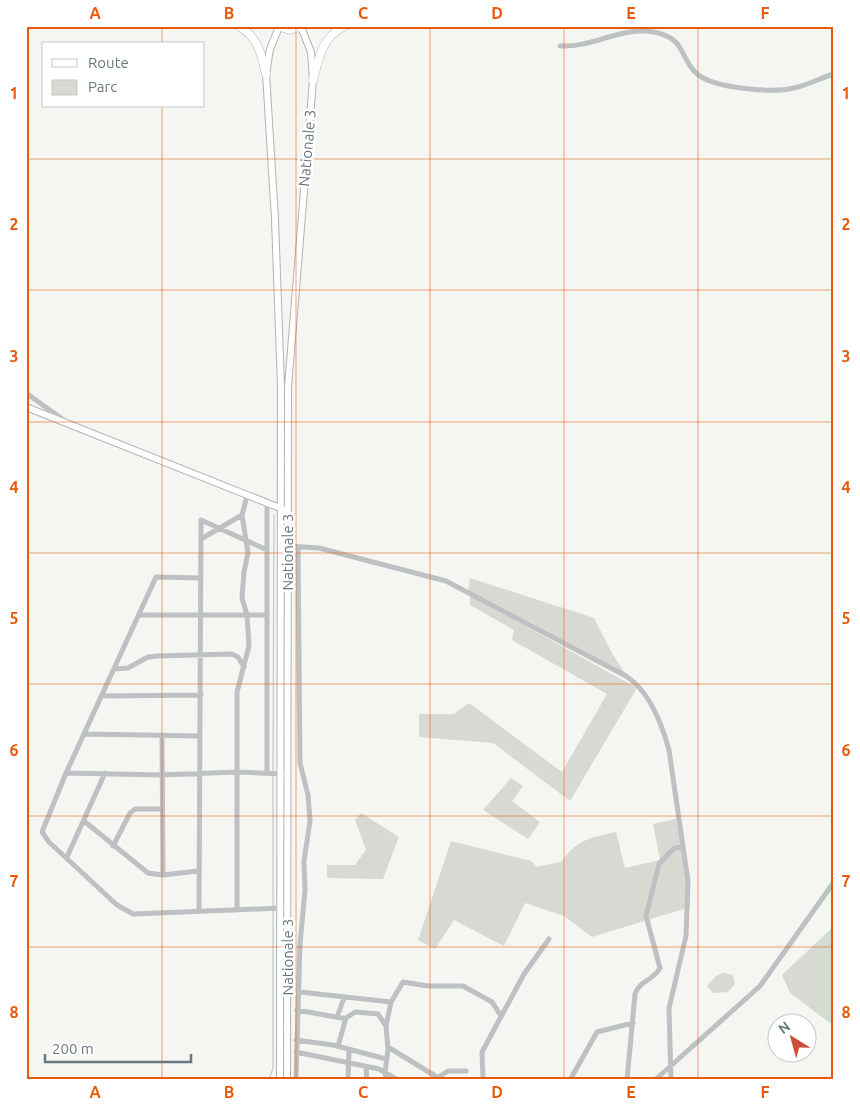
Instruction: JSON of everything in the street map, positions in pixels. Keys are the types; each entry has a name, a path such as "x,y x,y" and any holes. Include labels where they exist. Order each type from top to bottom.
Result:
{"highway":[{"path":"239,26 253,37 260,47 266,74"},
{"path":"313,80 322,45 338,30 346,26"},
{"path":"279,27 290,30 301,27"}],"main road":[{"name":"Nationale 3","path":"279,27 270,49 266,74 277,264 284,509 284,908 287,1080"},
{"name":"Nationale 3","path":"284,774 287,546 284,509 288,388 313,80 311,52 301,27"},
{"path":"26,407 247,496 284,509"},
{"name":"Nationale 3","path":"280,1080 284,908"}],"street":[{"path":"560,46 585,45 626,31 642,30 665,36 677,43 693,70 711,83 786,90 834,74"},
{"path":"26,393 69,424"},
{"path":"237,910 237,692 249,646 246,615 242,598 244,572 248,558 242,515 247,496"},
{"path":"267,503 267,773"},
{"path":"201,539 218,527 242,515"},
{"path":"198,910 200,520 267,550"},
{"path":"287,546 319,548 446,581 505,610 631,680 645,696 664,734 674,779 688,881 688,916 682,957 669,1008 669,1066 671,1080"},
{"path":"296,1080 300,944 305,890 304,861 310,821 308,795 300,763 298,547"},
{"path":"200,578 156,577 42,829 49,842 117,905 133,914 284,908"},
{"path":"139,614 267,615"},
{"path":"114,670 132,667 148,657 232,654 238,657 244,667"},
{"path":"101,696 200,695"},
{"path":"84,734 200,736"},
{"path":"162,735 163,875"},
{"path":"66,773 199,775 238,772 284,774"},
{"path":"67,857 105,773"},
{"path":"113,846 130,812 135,809 162,809"},
{"path":"84,821 148,873 163,875 198,871"},
{"path":"627,1080 637,988 657,974 660,968 646,919 656,871 667,854 683,846"},
{"path":"655,1080 763,982 834,882"},
{"path":"483,1080 482,1052 524,974 549,938"},
{"path":"387,1080 384,1073 388,1047 386,1026 391,1002 403,982 428,986 463,986 492,1002 501,1016"},
{"path":"300,992 391,1002"},
{"path":"337,1017 344,998"},
{"path":"363,1012 365,1000"},
{"path":"297,1010 346,1018 355,1012 380,1015 386,1026"},
{"path":"338,1046 346,1018"},
{"path":"570,1080 597,1032 633,1022"},
{"path":"296,1040 338,1046 386,1059"},
{"path":"388,1047 436,1078 448,1071 466,1071"},
{"path":"348,1080 349,1050"},
{"path":"296,1052 379,1069 398,1080"},
{"path":"366,1067 367,1080"}],"green space":[{"path":"470,578 594,618 613,655 629,679 468,591"},
{"path":"470,595 637,688 570,801 493,743 419,737 419,714 454,714 469,703 562,772 607,694 512,640 514,630 470,605"},
{"path":"511,778 523,786 512,801 540,822 528,839 483,810"},
{"path":"361,813 399,837 383,879 327,878 327,865 355,865 366,850 355,820"},
{"path":"680,818 689,874 690,907 592,937 564,916 525,903 504,946 454,920 435,949 418,940 451,841 531,861 537,867 561,862 579,844 598,836 616,832 625,868 660,860 653,824"},
{"path":"834,926 834,1026 790,993 782,975"},
{"path":"723,973 733,975 735,984 728,992 713,993 707,986 716,976"}],"waterway":[{"path":"273,772 274,515"},
{"path":"273,776 273,907"},
{"path":"269,1080 273,1068 273,911"}]}
